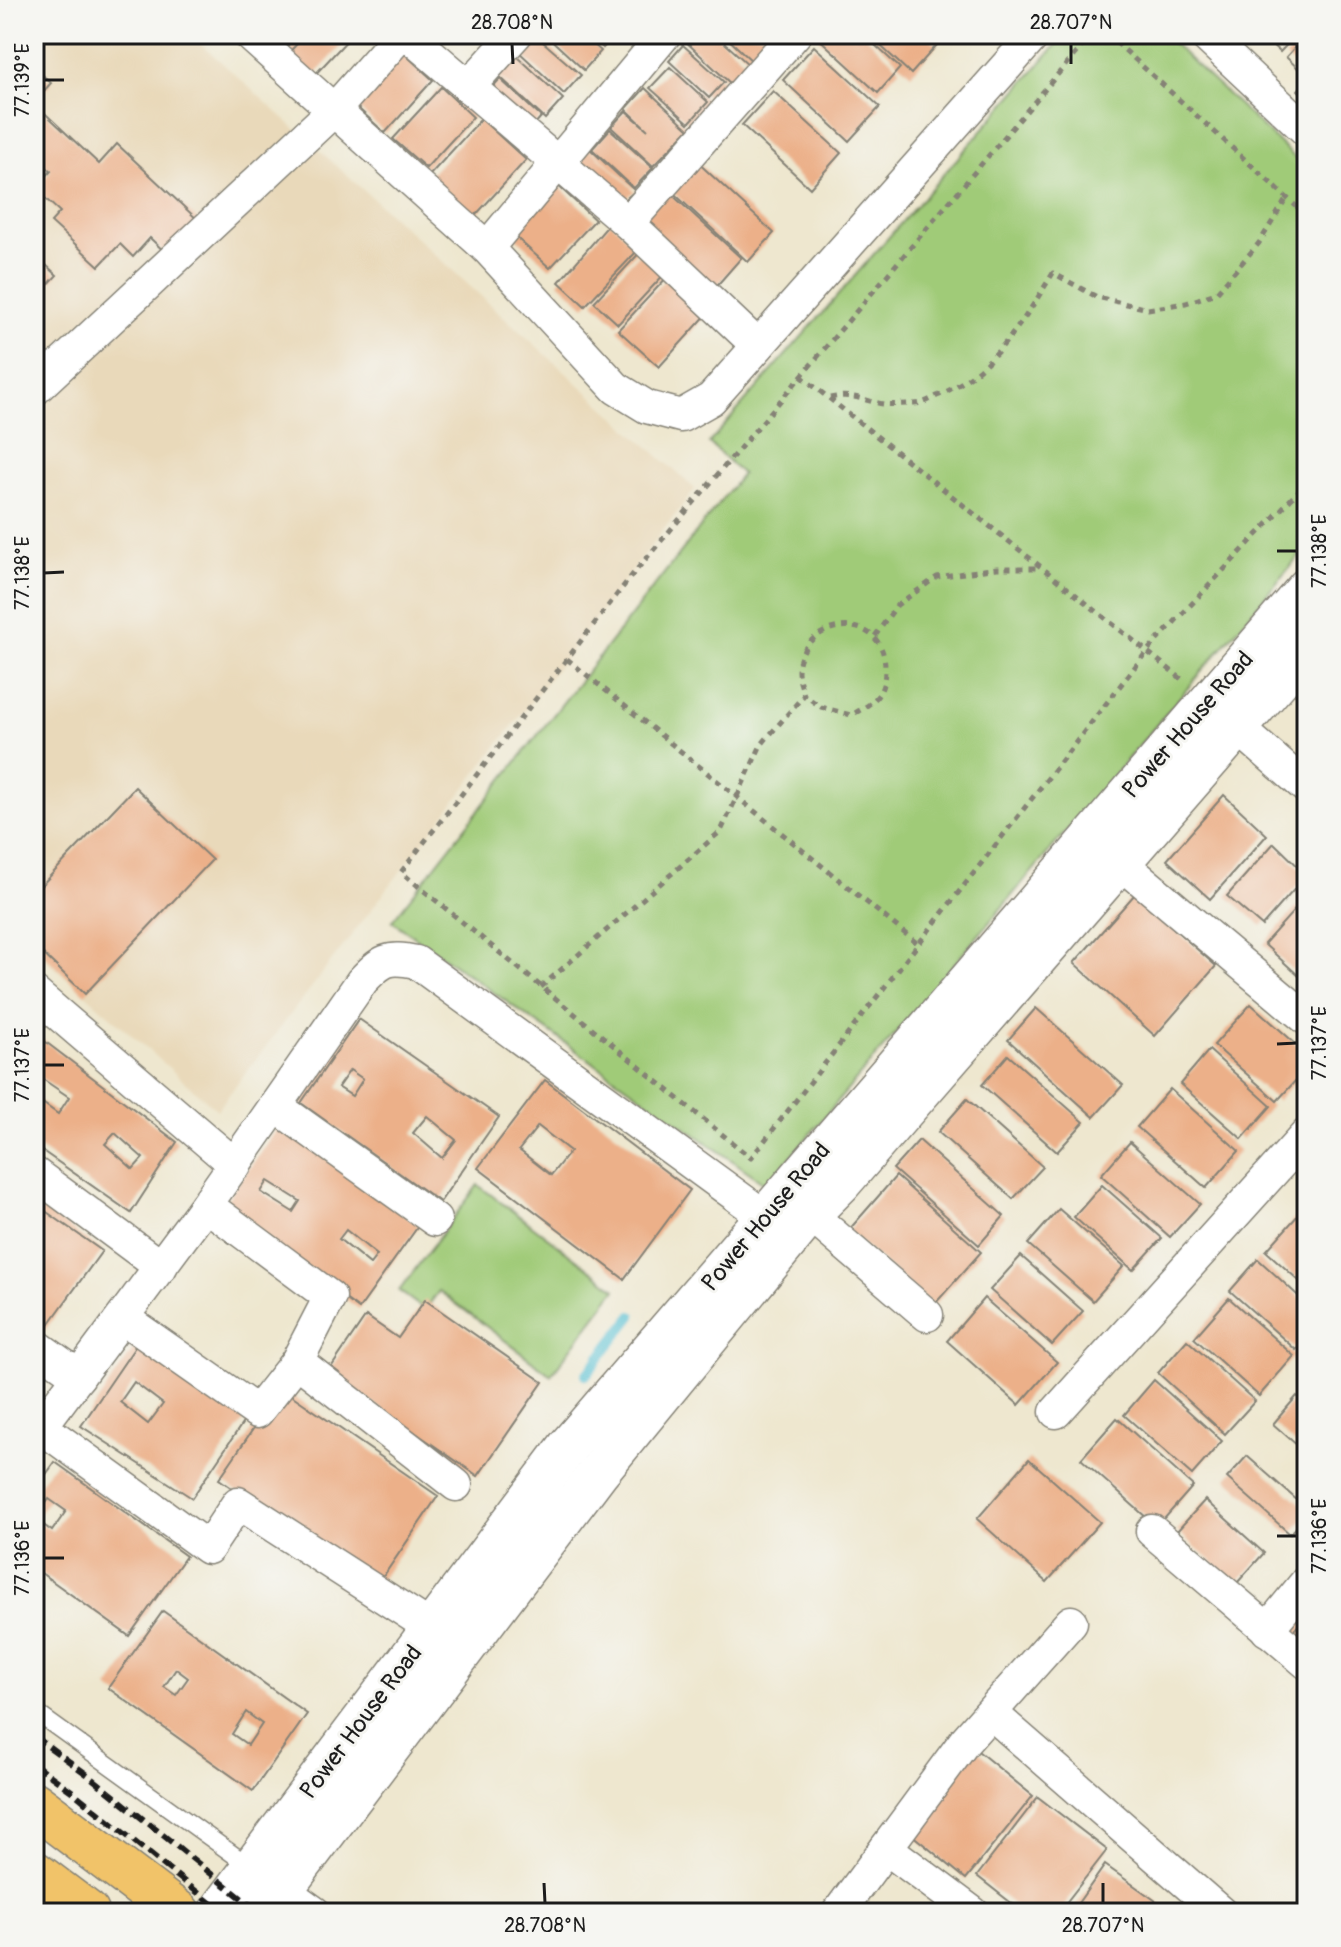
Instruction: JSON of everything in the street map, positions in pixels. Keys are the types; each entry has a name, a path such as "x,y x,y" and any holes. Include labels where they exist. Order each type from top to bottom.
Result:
{"highway":[{"path":"34,1804 178,1913"},
{"path":"34,1873 87,1913"}],"street":[{"path":"249,34 487,248 616,388 647,407 681,416 711,399 1035,34"},
{"path":"34,390 334,110 404,34 628,223 758,346"},
{"path":"468,87 516,34"},
{"path":"487,248 665,34"},
{"path":"628,223 795,34"},
{"path":"1204,34 1307,131"},
{"name":"Power House Road","path":"266,1890 599,1471 788,1216 841,1183 1120,862 1307,588"},
{"name":"Power House Road","path":"266,1890 432,1628 570,1444 788,1216 1223,715 1307,648"},
{"path":"1223,715 1307,788"},
{"path":"1120,862 1307,1019"},
{"path":"432,1628 238,1503 208,1548 38,1432 277,1107 362,981 376,967 396,958 416,962 788,1216 927,1315"},
{"path":"34,993 235,1165"},
{"path":"277,1107 435,1220"},
{"path":"1056,1412 1307,1134"},
{"path":"34,1173 161,1267"},
{"path":"123,1318 257,1412 297,1361 330,1297 206,1205"},
{"path":"34,1344 79,1376"},
{"path":"297,1361 456,1485"},
{"path":"1152,1531 1307,1663"},
{"path":"1267,1630 1307,1581"},
{"path":"838,1913 965,1741 1071,1622"},
{"path":"991,1713 1221,1913"},
{"path":"886,1848 973,1913"},
{"path":"218,1913 266,1890 315,1913"}],"lane":[{"path":"34,1711 266,1890"}],"path":[{"path":"1092,34 633,574 401,872 751,1158 1148,650 1307,482"},
{"path":"1107,34 1307,216"},
{"path":"830,398 846,394 886,404 920,404 947,392 970,378 996,355 1027,317 1053,273 1097,297 1148,309 1186,303 1216,293 1259,243 1287,198"},
{"path":"801,376 1148,650 1223,715"},
{"path":"875,636 897,605 937,577 997,568 1043,568"},
{"path":"855,626 875,636 885,656 885,682 874,702 851,715 821,707 804,695 798,672 804,648 826,629 855,626"},
{"path":"567,659 918,944"},
{"path":"541,987 721,831 761,745 804,695"}],"shaded area":[{"path":"34,34 190,34 695,489 217,1110 34,949"}],"green space":[{"path":"1066,34 1163,34 1307,169 1307,547 767,1185 392,921 742,474 709,443"},
{"path":"478,1185 616,1289 551,1375 439,1291 425,1310 399,1291"}],"building":[{"path":"256,34 298,34 279,55"},
{"path":"306,34 353,34 309,81 284,58"},
{"path":"534,34 581,75 564,94 518,51"},
{"path":"545,34 582,34 601,51 584,70"},
{"path":"588,34 616,34 603,48"},
{"path":"687,34 715,34 749,65 731,84 683,39"},
{"path":"723,34 762,34 771,42 753,62"},
{"path":"814,34 863,34 900,68 878,93"},
{"path":"868,34 926,34 937,45 911,74"},
{"path":"1260,34 1297,34 1280,52"},
{"path":"1307,34 1307,70 1304,74 1286,57"},
{"path":"683,45 724,82 709,98 669,61"},
{"path":"396,46 433,80 385,133 348,99"},
{"path":"814,46 880,107 849,141 783,80"},
{"path":"517,56 563,99 545,119 499,76"},
{"path":"34,67 51,83 34,102"},
{"path":"670,67 708,102 689,123 650,88"},
{"path":"500,79 541,117 527,133 485,95"},
{"path":"1307,80 1307,99 1298,90"},
{"path":"441,87 473,117 426,168 393,139"},
{"path":"645,88 689,129 653,166 611,127 626,111 648,130 626,109"},
{"path":"773,91 841,153 810,188 742,125"},
{"path":"34,103 99,164 117,144 200,222 169,256 150,238 133,257 120,244 99,266 51,222 60,212 35,189 51,171 34,156"},
{"path":"481,119 526,160 473,218 428,177"},
{"path":"610,129 653,168 634,188 592,149"},
{"path":"589,148 635,191 622,202 578,162"},
{"path":"694,159 774,233 748,262 667,187"},
{"path":"553,181 595,220 550,268 508,230"},
{"path":"668,191 741,258 713,290 639,223"},
{"path":"611,222 638,250 585,306 559,282"},
{"path":"644,248 668,270 618,324 594,302"},
{"path":"34,254 57,275 34,300"},
{"path":"669,275 709,312 659,367 618,330"},
{"path":"135,787 212,860 85,994 34,945 34,893"},
{"path":"1224,795 1267,835 1210,899 1167,860"},
{"path":"1274,843 1307,875 1262,926 1227,896"},
{"path":"1135,894 1216,966 1155,1036 1074,963"},
{"path":"1307,896 1307,967 1299,976 1264,944"},
{"path":"1251,1004 1307,1054 1307,1068 1277,1101 1214,1045"},
{"path":"1036,1008 1123,1085 1094,1117 1008,1040"},
{"path":"359,1019 499,1117 440,1202 301,1103","holes":["350,1070 363,1079 352,1096 338,1087","427,1116 456,1140 442,1158 413,1133"]},
{"path":"34,1033 177,1142 131,1213 34,1145 34,1097 58,1114 69,1097 41,1078 34,1087","holes":["115,1133 143,1158 133,1169 105,1144"]},
{"path":"1209,1050 1271,1106 1242,1139 1180,1084"},
{"path":"1008,1055 1084,1122 1057,1152 982,1085"},
{"path":"545,1080 690,1190 624,1279 478,1168","holes":["538,1126 570,1151 551,1175 519,1150"]},
{"path":"1170,1089 1239,1151 1206,1188 1137,1127"},
{"path":"967,1099 1043,1167 1013,1199 938,1132"},
{"path":"280,1125 419,1225 359,1309 221,1208","holes":["268,1181 300,1201 293,1212 261,1192","346,1230 377,1255 370,1264 339,1239"]},
{"path":"919,1140 1004,1216 979,1245 893,1169"},
{"path":"1130,1142 1200,1204 1170,1237 1101,1175"},
{"path":"896,1176 981,1252 933,1306 848,1231"},
{"path":"1102,1185 1162,1238 1133,1270 1074,1217"},
{"path":"34,1203 102,1251 39,1338 34,1335 34,1267 39,1261 34,1257"},
{"path":"1059,1209 1124,1266 1093,1301 1028,1244"},
{"path":"1300,1213 1307,1219 1307,1288 1266,1251"},
{"path":"1021,1256 1083,1311 1052,1345 990,1290"},
{"path":"1258,1259 1307,1304 1307,1338 1296,1350 1230,1291"},
{"path":"984,1298 1057,1362 1019,1405 947,1341"},
{"path":"1229,1298 1294,1356 1259,1396 1194,1338"},
{"path":"425,1300 543,1382 478,1476 328,1372 366,1316 398,1338"},
{"path":"1187,1340 1255,1401 1225,1434 1158,1373"},
{"path":"137,1344 248,1415 192,1498 81,1426","holes":["134,1382 163,1404 148,1424 120,1402"]},
{"path":"1154,1380 1222,1441 1192,1475 1124,1415"},
{"path":"281,1388 438,1496 376,1587 219,1479"},
{"path":"1297,1396 1307,1404 1307,1454 1273,1424"},
{"path":"1117,1418 1193,1486 1157,1527 1081,1459"},
{"path":"1247,1456 1307,1509 1307,1516 1290,1534 1227,1478"},
{"path":"1029,1459 1100,1522 1047,1582 977,1519"},
{"path":"55,1462 186,1556 129,1636 34,1568 34,1491","holes":["49,1499 66,1511 52,1531 35,1519"]},
{"path":"1205,1500 1264,1553 1237,1583 1177,1531"},
{"path":"163,1611 307,1714 253,1791 108,1688","holes":["176,1669 188,1678 176,1695 164,1687","246,1712 262,1724 248,1745 232,1734"]},
{"path":"1307,1615 1307,1652 1289,1636"},
{"path":"973,1747 1033,1796 966,1879 905,1829"},
{"path":"1038,1797 1107,1850 1058,1913 1024,1913 977,1876"},
{"path":"1105,1865 1173,1913 1071,1913"}],"waterway":[{"path":"586,1375 632,1316"}],"railway":[{"path":"34,1736 88,1775 260,1913"},
{"path":"34,1764 223,1913"}]}
